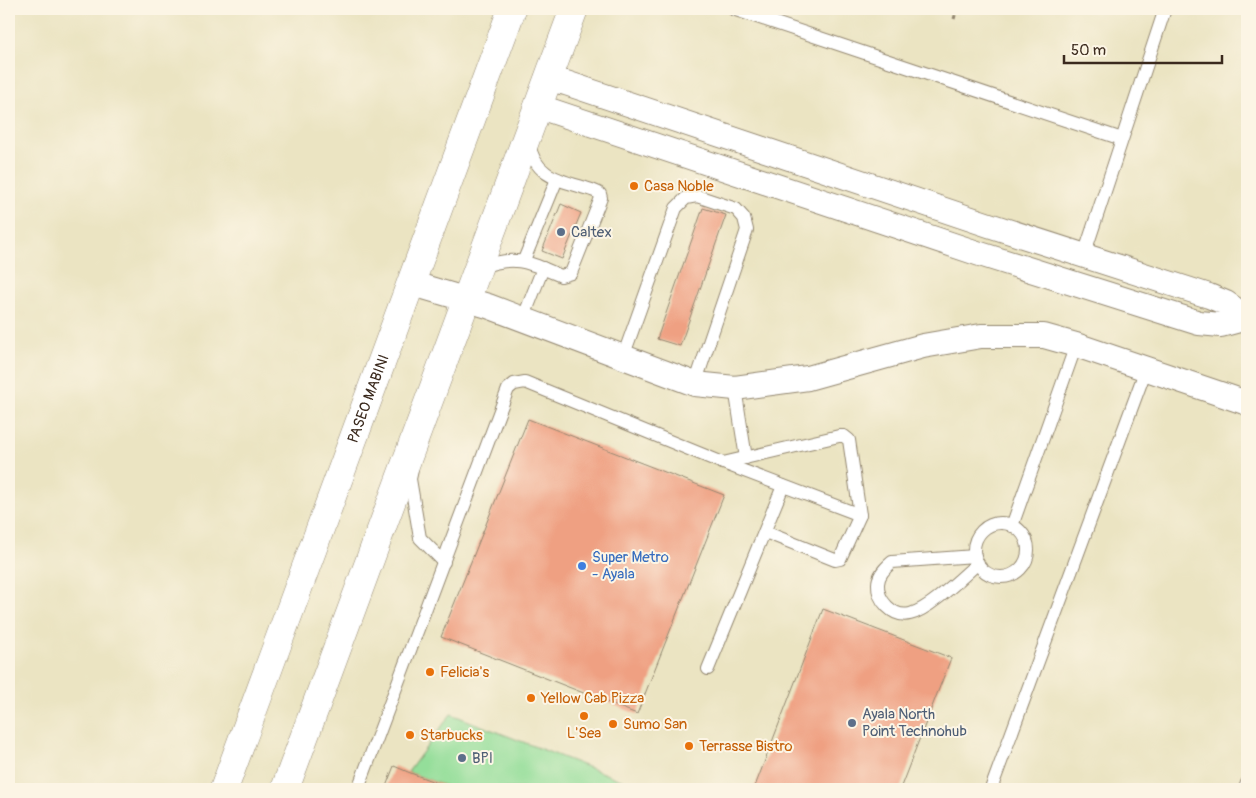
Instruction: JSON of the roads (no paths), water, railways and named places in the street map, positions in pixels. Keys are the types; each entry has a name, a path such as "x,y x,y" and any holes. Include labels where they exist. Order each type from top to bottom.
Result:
{"main road":[{"name":"PASEO MABINI","path":"224,789 512,9"},
{"path":"285,789 476,269 574,9"}],"street":[{"path":"537,106 980,254 1199,324 1220,325 1247,318 1218,300 1164,280 989,225 547,79"},
{"path":"742,174 753,146"},
{"path":"980,254 989,225"},
{"path":"1153,309 1164,280"},
{"path":"410,283 523,319 695,384 735,388 808,378 923,346 981,336 1044,336 1247,403"}],"lane":[{"path":"733,9 752,12 1122,139"},
{"path":"1084,255 1165,9"},
{"path":"476,269 494,262 524,260 562,276 571,273 601,198 598,192 557,179 543,171 531,158 527,134"},
{"path":"524,260 557,179"},
{"path":"623,357 676,208 686,198 697,196 736,209 744,218 747,230 695,384"},
{"path":"523,319 543,268"},
{"path":"1012,526 1076,345"},
{"path":"991,789 1146,369"},
{"path":"358,789 508,390 514,384 525,382 723,463 860,515"},
{"path":"735,388 746,458"},
{"path":"418,429 410,479 420,538 444,562"},
{"path":"723,463 844,436 849,440 860,515 838,560 766,532"},
{"path":"708,669 766,532 783,486"},
{"path":"1003,523 1019,530 1028,545 1028,554 1020,569 1005,577 988,573 977,560 975,543 986,528 1003,523"},
{"path":"977,560 948,590 911,614 902,614 892,610 886,605 879,594 878,582 883,570 892,562 977,560"},
{"path":"1245,789 1247,782"}],"place":[{"name":"Casa Noble","path":"634,186"},
{"name":"Caltex","path":"561,232"},
{"name":"Super Metro - Ayala","path":"582,566"},
{"name":"Felicia's","path":"430,672"},
{"name":"Yellow Cab Pizza","path":"531,698"},
{"name":"L'Sea","path":"584,716"},
{"name":"Ayala North Point Technohub","path":"852,723"},
{"name":"Sumo San","path":"613,724"},
{"name":"Starbucks","path":"410,735"},
{"name":"Terrasse Bistro","path":"689,746"},
{"name":"BPI","path":"462,758"}]}
